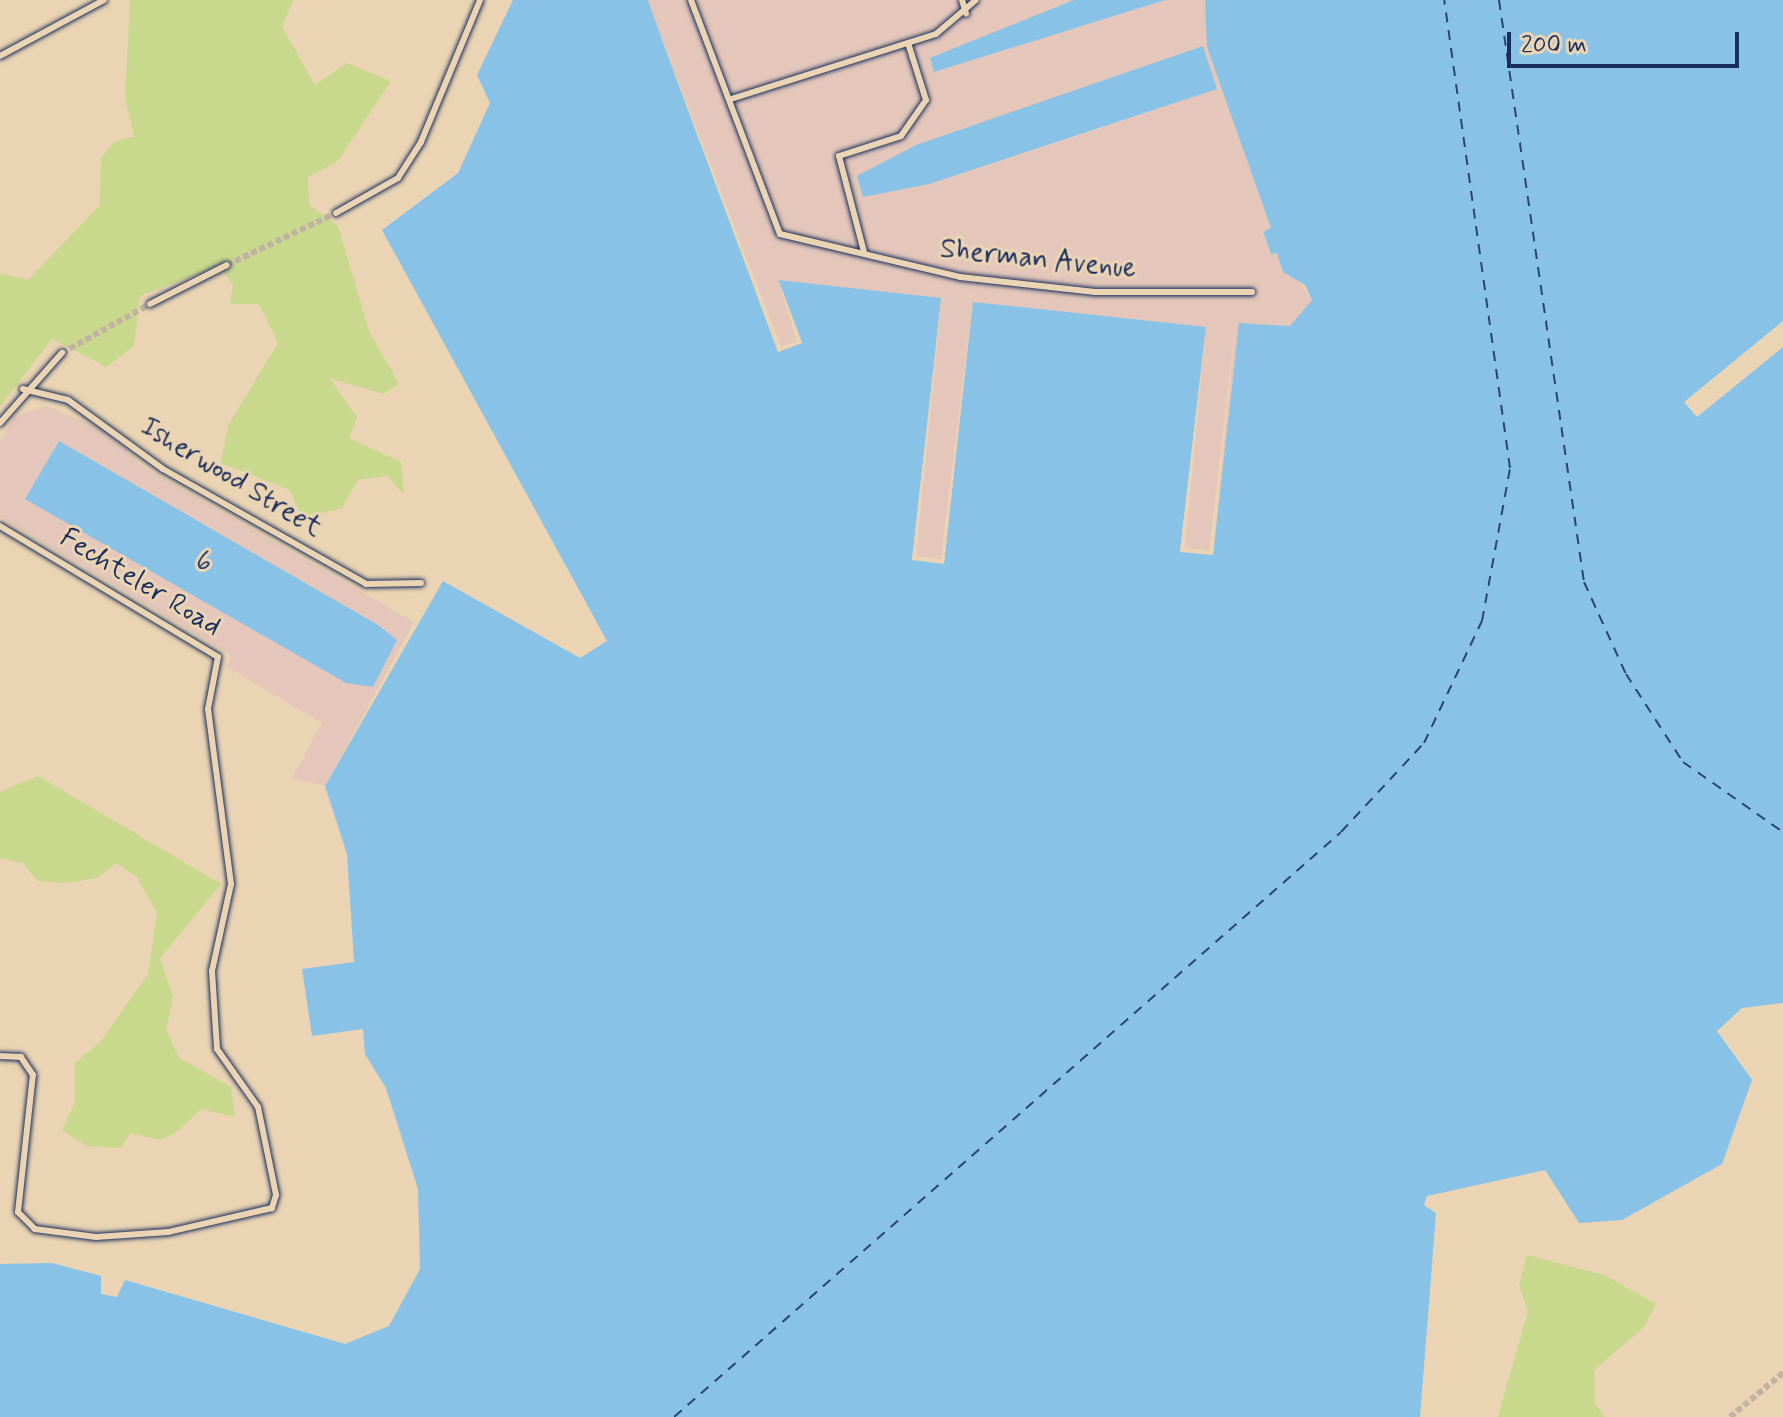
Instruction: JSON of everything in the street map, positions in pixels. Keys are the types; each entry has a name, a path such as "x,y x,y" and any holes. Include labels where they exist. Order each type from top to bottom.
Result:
{"street":[{"path":"0,56 104,0"},
{"path":"336,213 398,178 421,142 480,0"},
{"path":"691,0 731,99 908,43 966,13 976,0"},
{"path":"962,0 966,13"},
{"path":"864,252 839,156 901,136 926,100 908,43"},
{"name":"Sherman Avenue","path":"731,99 778,230 932,273 1095,292 1252,292"},
{"path":"150,304 227,265"},
{"path":"0,423 23,389 62,353"},
{"name":"Isherwood Street","path":"23,389 68,400 163,469 366,584 421,583"},
{"name":"Fechteler Road","path":"0,526 218,657 208,709 231,884 212,971 217,1049 258,1107 276,1195 272,1208 168,1232 96,1237 35,1229 18,1212 31,1062 0,1056"}],"shaded area":[{"path":"648,0 1205,0 1221,83 1271,229 1263,232 1270,254 1277,252 1312,300 1290,326 1239,324 1213,555 912,560 818,286 779,280 802,343 778,352"},
{"path":"46,406 107,431 140,465 414,622 325,786 292,778 322,723 227,667 231,655 0,517 0,441 15,416"}],"green space":[{"path":"130,0 293,0 282,27 315,85 346,63 391,81 338,161 308,177 309,205 338,226 369,331 399,384 384,394 329,378 357,417 349,438 401,462 404,495 388,476 358,480 342,508 302,518 290,490 221,463 228,426 278,343 259,304 230,304 233,285 219,266 140,296 134,346 106,367 52,339 0,406 0,273 28,280 100,205 101,158 114,142 134,136 125,99"},
{"path":"38,776 221,884 160,958 173,997 166,1030 179,1058 231,1087 235,1117 201,1109 174,1134 159,1140 131,1133 121,1148 87,1146 62,1130 75,1102 75,1063 101,1041 148,974 157,913 137,877 116,863 97,878 68,883 37,881 23,863 0,858 0,792"},
{"path":"1527,1255 1604,1275 1656,1304 1643,1328 1594,1370 1595,1404 1604,1417 1498,1417 1528,1311 1519,1285"}],"water":[{"path":"513,0 648,0 778,352 802,343 778,280 941,298 912,559 944,563 973,302 1206,327 1180,551 1213,555 1239,323 1290,326 1312,300 1305,285 1283,272 1277,253 1271,254 1263,232 1271,228 1207,47 1205,0 1783,0 1783,321 1684,402 1697,417 1783,347 1783,1003 1742,1008 1717,1031 1752,1080 1722,1164 1622,1220 1579,1223 1545,1170 1427,1196 1424,1205 1436,1213 1420,1417 0,1417 0,1264 52,1263 101,1276 101,1294 117,1297 125,1280 345,1344 389,1326 420,1269 418,1189 386,1088 365,1054 363,1029 312,1036 302,969 354,962 347,854 325,786 443,581 580,658 607,641 382,230 458,173 490,103 477,75"},
{"path":"1074,0 1165,0 934,72 930,58"},
{"path":"1203,46 1217,89 929,184 863,197 857,176 916,145"},
{"name":"6","path":"59,441 378,625 397,640 373,687 346,683 25,499"}],"pier":[{"path":"647,0 781,347 797,341 777,276 802,343 778,352"},
{"path":"942,295 916,556 941,559 973,298 944,564 912,560"},
{"path":"1236,320 1213,555 1180,552 1206,327 1185,548 1209,551"}],"ferry route":[{"path":"674,1417 1341,832 1424,743 1482,621 1510,468 1444,0"},
{"path":"1499,0 1584,582 1626,674 1683,762 1783,832"}],"tunnel":[{"path":"227,265 336,213"},
{"path":"62,353 150,304"},
{"path":"1730,1417 1783,1373"}]}
